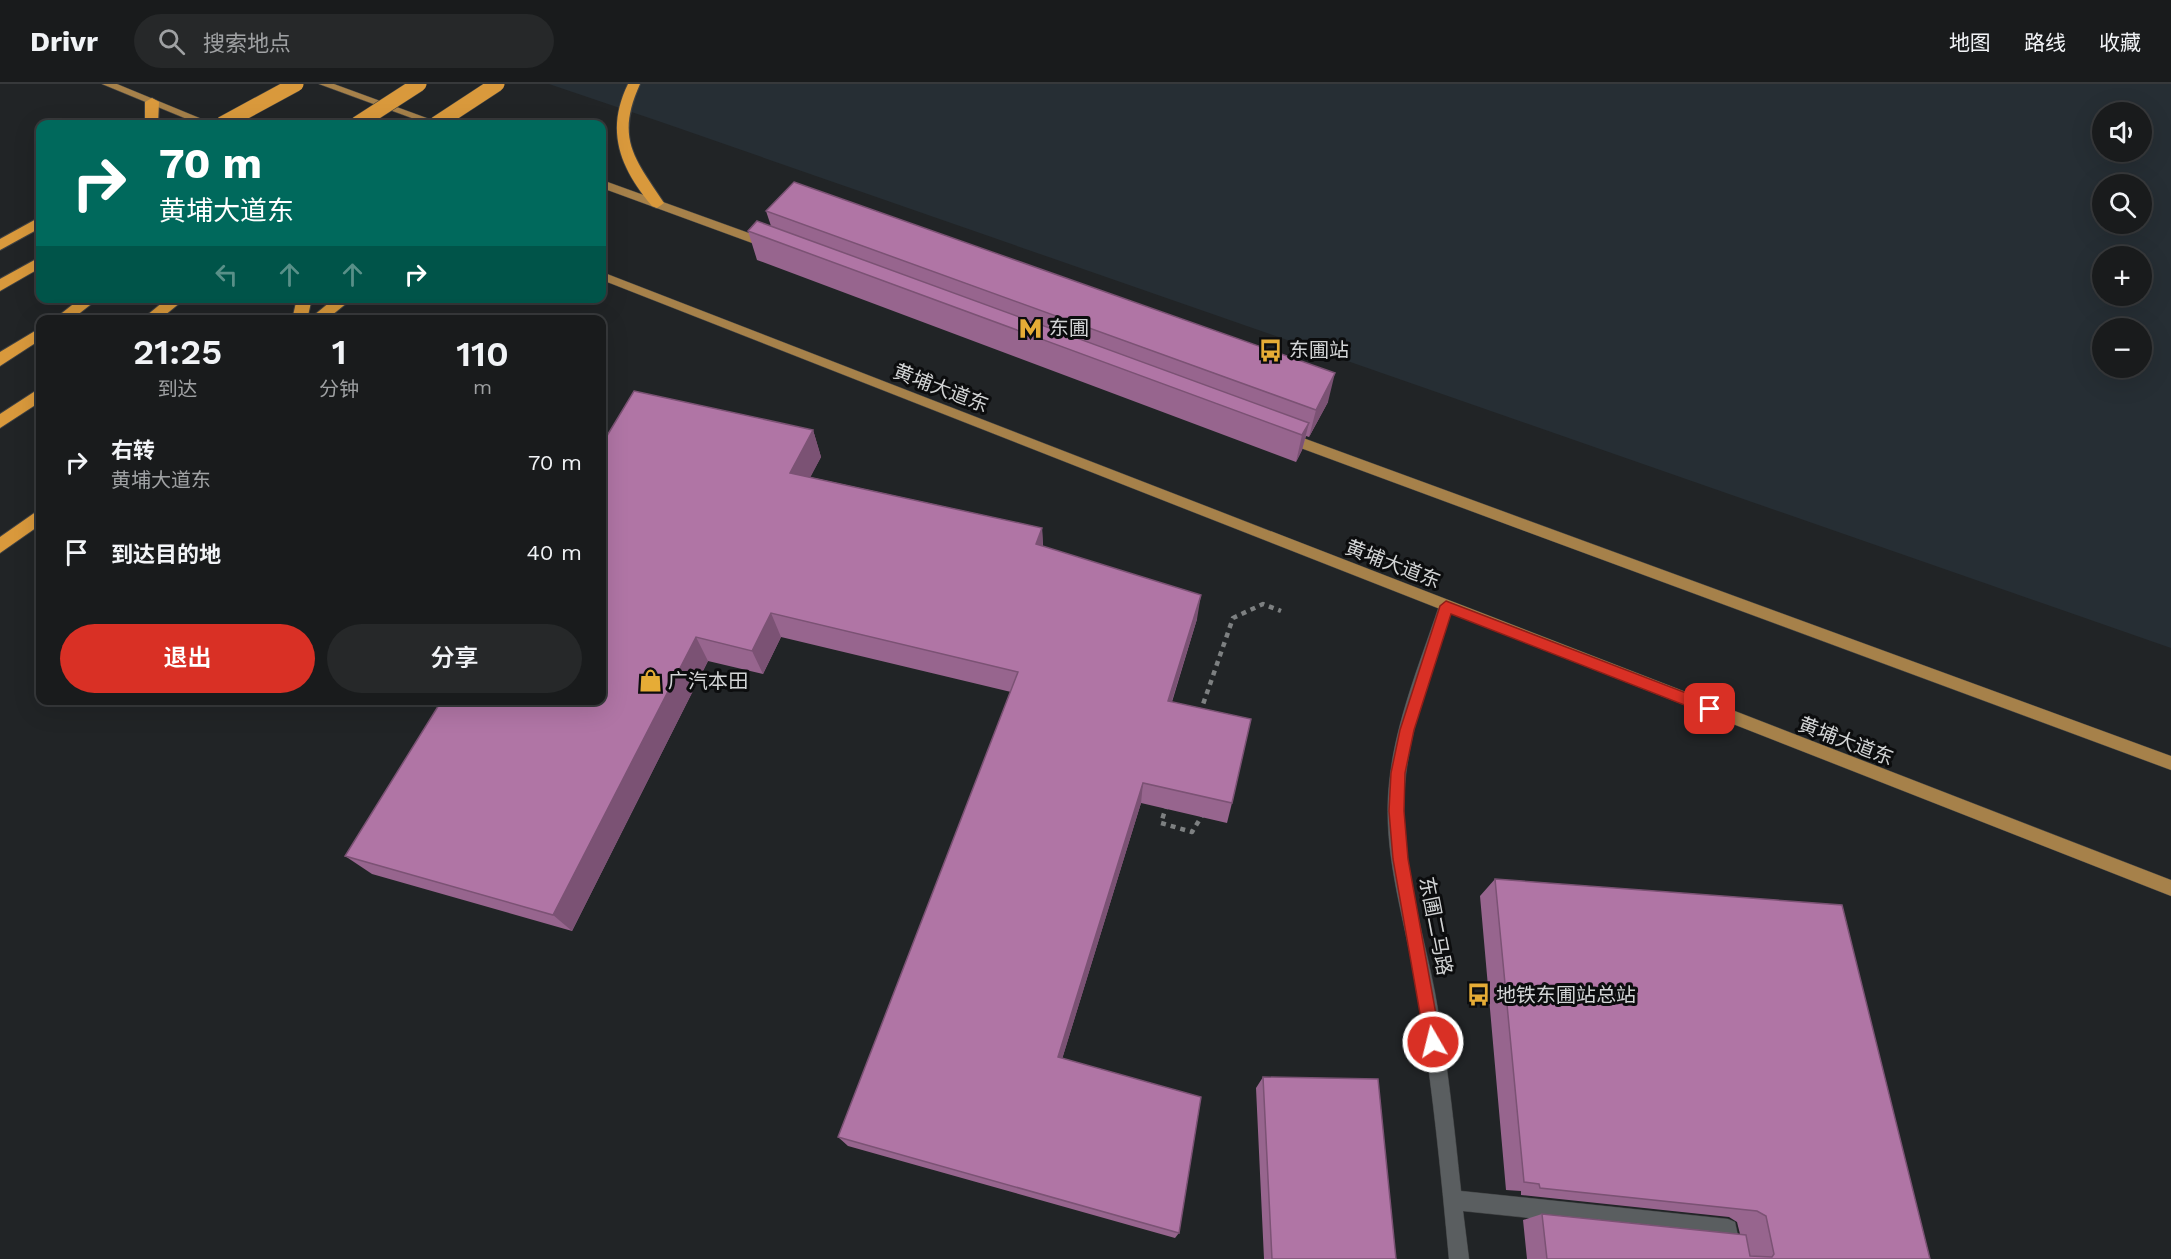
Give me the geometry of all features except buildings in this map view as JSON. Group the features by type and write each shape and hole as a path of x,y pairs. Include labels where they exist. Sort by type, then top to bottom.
{"highway":[{"path":"229,120 296,84"},
{"path":"363,120 419,84"},
{"path":"442,120 497,84"},
{"path":"634,84 628,93 622,122 627,159 640,185 657,203"},
{"path":"151,120 152,102"},
{"path":"0,245 36,224"},
{"path":"0,286 36,264"},
{"path":"67,315 85,303"},
{"path":"155,315 172,303"},
{"path":"322,315 339,303"},
{"path":"0,360 36,336"},
{"path":"0,422 36,397"},
{"path":"0,546 36,519"}],"main road":[{"path":"107,84 198,120"},
{"path":"324,84 425,120"},
{"path":"606,185 780,249"},
{"name":"黄埔大道东","path":"606,279 2171,888"},
{"path":"1274,433 2171,763"}],"street":[{"name":"东圃二马路","path":"1446,606 1407,730 1398,773 1396,811 1401,859 1426,996 1459,1259"},
{"path":"1453,1200 1728,1229 1733,1259"}],"path":[{"path":"1199,715 1233,618 1263,604 1281,611"},
{"path":"1168,801 1161,823 1192,832 1205,807"}],"shaded area":[{"path":"549,84 2171,84 2171,648 664,123"}],"place":[{"name":"东圃","path":"1031,328"},
{"name":"东圃站","path":"1271,350"},
{"name":"广汽本田","path":"650,681"},
{"name":"地铁东圃站总站","path":"1478,995"}],"route":[{"path":"1433,1042 1401,859 1396,811 1398,773 1407,730 1446,606 1710,709"}]}
